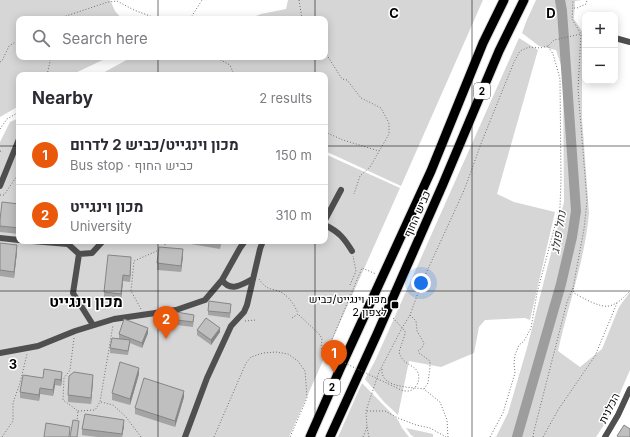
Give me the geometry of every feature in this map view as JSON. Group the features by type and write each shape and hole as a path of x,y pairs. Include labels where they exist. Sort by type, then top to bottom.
{"highway":[{"name":"כביש החוף","path":"310,437 431,170 484,43 504,0"},
{"name":"כביש החוף","path":"330,437 443,184 499,51 524,0"}],"street":[{"path":"618,39 630,42"},
{"path":"0,186 16,146"},
{"path":"328,214 341,190"},
{"path":"328,226 335,230 345,240 352,251"},
{"path":"0,238 16,240"},
{"path":"68,244 79,254 92,253 100,244"},
{"path":"0,353 38,346 75,331 114,319 176,310 205,300 222,280 243,244"},
{"path":"185,437 207,378 231,326 244,312 247,305 262,244"},
{"path":"79,254 73,293 93,325"},
{"path":"222,280 226,285 236,287 253,278"},
{"name":"הכלנית","path":"605,437 618,415 630,388"}],"path":[{"path":"192,16 202,0"},
{"path":"299,0 302,16"},
{"path":"533,437 563,317 572,288 588,201 578,89 581,34 572,19 574,8 573,0"},
{"path":"574,8 586,4 587,0"},
{"path":"66,16 108,2 117,1 150,16"},
{"path":"369,437 366,411 379,372 410,315 422,282 465,188 514,62 520,51 529,47 540,48 548,46 554,40 581,34"},
{"path":"0,62 2,61 9,46 16,42"},
{"path":"490,437 503,413 515,373 515,355 519,345 524,341 531,328 537,293 560,207 560,79 553,54 548,46"},
{"path":"328,57 342,79 347,80 361,98 381,108 389,123 389,134 370,167 360,176 354,194"},
{"path":"48,72 50,60"},
{"path":"221,60 230,65 233,72"},
{"path":"0,129 7,119 16,114"},
{"path":"328,133 343,140 379,151"},
{"path":"0,195 4,195 16,177"},
{"path":"144,314 131,291 134,261 165,248 166,244"},
{"path":"350,285 356,271 352,251"},
{"path":"326,354 362,268 382,277"},
{"path":"255,272 263,284 268,288 278,290 286,295 293,303 298,314 320,335 322,339 321,348 326,354 399,389 411,391 416,386 419,379 418,371 403,360 399,352 406,334 387,311"},
{"path":"572,288 574,293 599,305 608,306 617,303 630,291"},
{"path":"543,437 558,410 595,356 617,303"},
{"path":"292,318 298,314"},
{"path":"410,315 416,321 417,331 424,343 422,348 418,351 430,361 428,383 424,389"},
{"path":"75,331 70,370 64,378 63,400 78,411 94,410 100,402 114,319"},
{"path":"235,322 256,320"},
{"path":"2,437 12,421 13,403 29,348"},
{"path":"214,437 246,363 251,357 263,353 276,352 288,354 298,361 305,371 307,398 290,437"},
{"path":"366,411 385,411 416,425 430,428 447,437 447,420 440,402 424,389 392,384 385,380 382,374 382,366"},
{"path":"100,402 113,405 126,417 140,437"},
{"path":"76,424 78,411"},
{"path":"363,437 367,426"}],"shaded area":[{"path":"0,0 110,0 115,11 119,16 16,16 16,60 103,60 77,72 16,72 16,108 0,117"},
{"path":"288,0 483,0 401,186 328,152 328,72 104,72 126,60 328,60 328,16 256,16 286,9"},
{"path":"536,0 582,0 575,1 574,19 582,31 582,118 589,213 584,248 558,351 580,367 602,349 619,307 630,292 630,370 617,400 596,437 496,437 508,413 527,348 564,202 563,71 556,50 539,46 522,33"},
{"path":"519,38 538,50 497,194 514,202 555,212 530,320 525,318 485,320 479,327 474,353 441,367 409,361 398,415 384,402 365,379 375,361"},
{"name":"מכון וינגייט","path":"16,119 16,244 328,244 328,155 400,188 289,437 0,437 0,142 10,122"},
{"path":"362,383 398,420 409,437 338,437"},
{"path":"406,428 433,434 433,437 414,437"}],"building":[{"path":"2,202 16,204 16,228 0,226"},
{"path":"0,243 17,245 14,272 0,270"},
{"path":"159,247 183,249 181,266 157,263"},
{"path":"108,255 131,257 130,276 123,275 121,294 104,292"},
{"path":"209,301 231,304 230,313 208,311"},
{"path":"170,311 194,315 193,322 169,319"},
{"path":"206,318 220,328 211,340 197,330"},
{"path":"124,319 148,328 142,343 119,334"},
{"path":"112,338 130,340 128,351 110,348"},
{"path":"120,362 139,368 130,399 112,393"},
{"path":"44,369 62,372 61,380 55,379 53,390 40,388 39,395 20,392 23,375 43,378"},
{"path":"74,372 93,375 91,398 68,395 69,376"},
{"path":"144,378 184,391 175,421 135,408"},
{"path":"85,414 124,420 122,434 82,429"},
{"path":"73,420 79,421 77,437 70,437"},
{"path":"46,423 70,427 69,437 44,437"},
{"path":"624,425 630,429 630,437 617,436"}],"waterway":[{"name":"נחל פולג","path":"517,437 561,284 572,237 576,211 560,0"}],"place":[{"name":"מכון וינגייט/כביש 2 לצפון","path":"395,305"},
{"name":"מכון וינגייט","path":"166,339"},
{"name":"מכון וינגייט/כביש 2 לדרום","path":"334,373"}],"district":[{"name":"מכון וינגייט","path":"86,301"}]}
